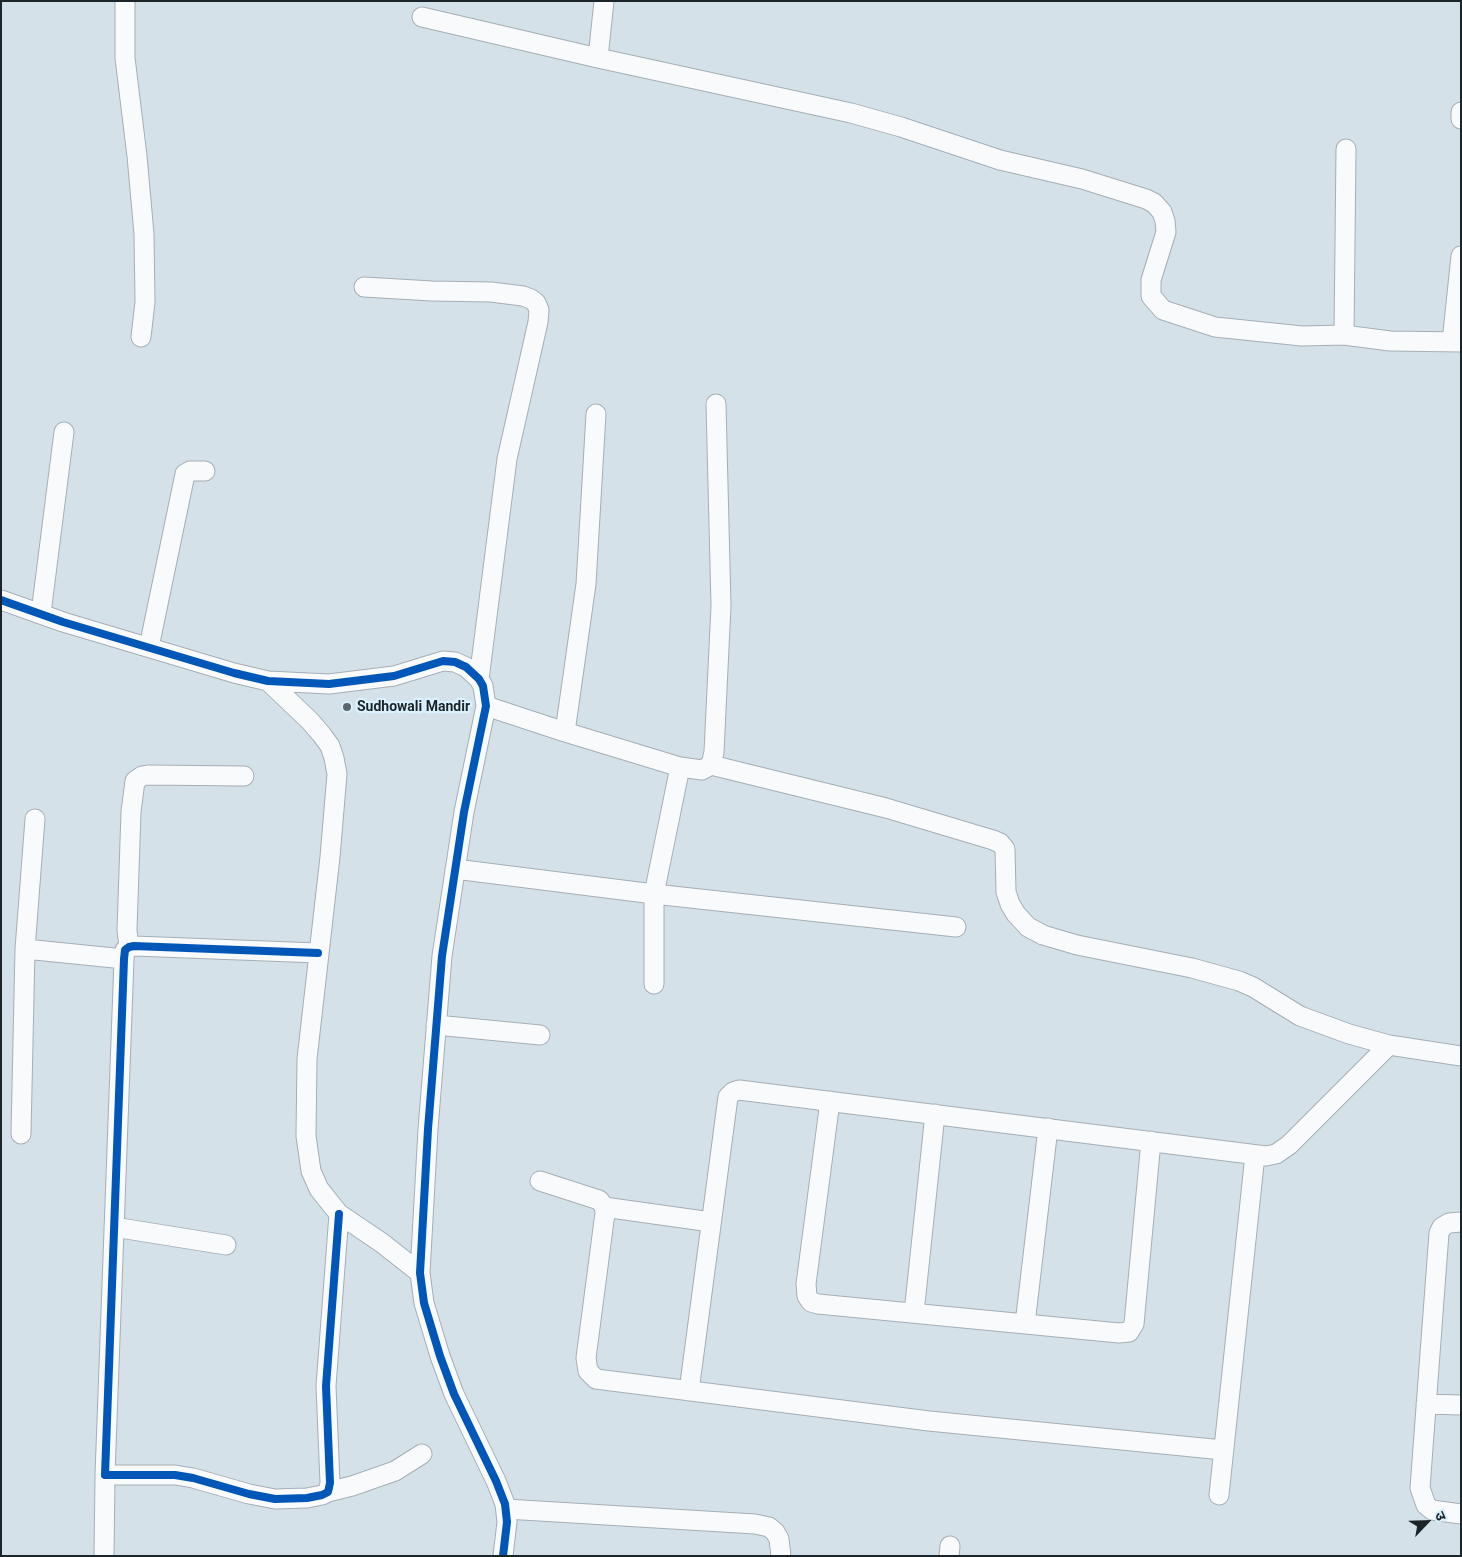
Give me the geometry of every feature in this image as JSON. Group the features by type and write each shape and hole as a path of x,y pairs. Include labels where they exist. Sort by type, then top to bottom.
{"street":[{"path":"125,1 125,58 144,234 145,302 141,338"},
{"path":"598,58 604,1"},
{"path":"422,17 598,58 851,113 901,127 1000,160 1082,179 1146,199 1154,203 1162,212 1166,232 1150,289 1151,296 1163,310 1215,327 1302,336 1344,335 1390,340 1456,342 1461,256"},
{"path":"1461,112 1461,119"},
{"path":"1344,335 1346,149"},
{"path":"364,287 491,292 524,296 536,303 539,310 538,322 507,459 479,678"},
{"path":"486,706 680,767 702,770 711,765 714,759 721,606 716,404"},
{"path":"565,732 586,584 596,414"},
{"path":"41,613 64,432"},
{"path":"149,647 185,474 190,471 205,471"},
{"path":"1,600 63,622 234,673 268,681 338,682 400,675 443,661 455,662 466,667 479,678 485,692 486,706 466,803 442,956 428,1129 420,1273 424,1303 454,1394 502,1493 507,1522 503,1556"},
{"path":"268,681 310,721 330,746 334,758 337,782 307,1059 306,1136 311,1171 319,1189 339,1214 382,1243 420,1273"},
{"path":"711,765 886,808 1000,843 1005,849 1006,892 1010,904 1016,914 1028,926 1043,935 1076,944 1192,968 1239,981 1253,987 1300,1016 1388,1046 1461,1056"},
{"path":"654,984 654,894 680,767"},
{"path":"104,1556 114,1227 131,812 135,781 142,776 148,775 244,776"},
{"path":"21,1134 24,950 35,819"},
{"path":"455,869 654,894 956,927"},
{"path":"24,950 126,953 318,953"},
{"path":"436,1025 540,1036"},
{"path":"689,1391 728,1097 733,1092 739,1090 1266,1156 1276,1154 1289,1145 1388,1046"},
{"path":"830,1101 806,1284 807,1296 811,1302 818,1304 1119,1333 1129,1332 1134,1324 1151,1142"},
{"path":"914,1313 935,1114"},
{"path":"1025,1324 1048,1128"},
{"path":"1219,1495 1255,1155"},
{"path":"540,1182 599,1200 604,1207 605,1213 586,1358 588,1371 596,1379 929,1421 1223,1450"},
{"path":"604,1207 711,1222"},
{"path":"328,1492 330,1483 326,1386 339,1214"},
{"path":"1461,1222 1449,1223 1442,1227 1439,1232 1420,1488 1426,1505 1432,1510 1461,1514"},
{"path":"114,1227 226,1245"},
{"path":"1426,1404 1461,1406"},
{"path":"106,1475 175,1475 276,1499 307,1498 352,1486 395,1471 422,1454"},
{"path":"506,1509 755,1524 770,1527 775,1532 779,1539 781,1556"}],"cycle path":[{"path":"1,600 63,622 234,673 268,681 329,684 394,676 443,661 455,662 466,667 479,679 483,686 486,706 464,812 442,956 428,1129 420,1273 424,1303 440,1356 454,1394 496,1481 505,1504 507,1522 503,1556"},
{"path":"318,953 134,946 125,950 105,1475 175,1475 275,1499 307,1498 328,1492 330,1483 326,1386 339,1214"}],"place":[{"name":"Sudhowali Mandir","path":"347,707"}]}
